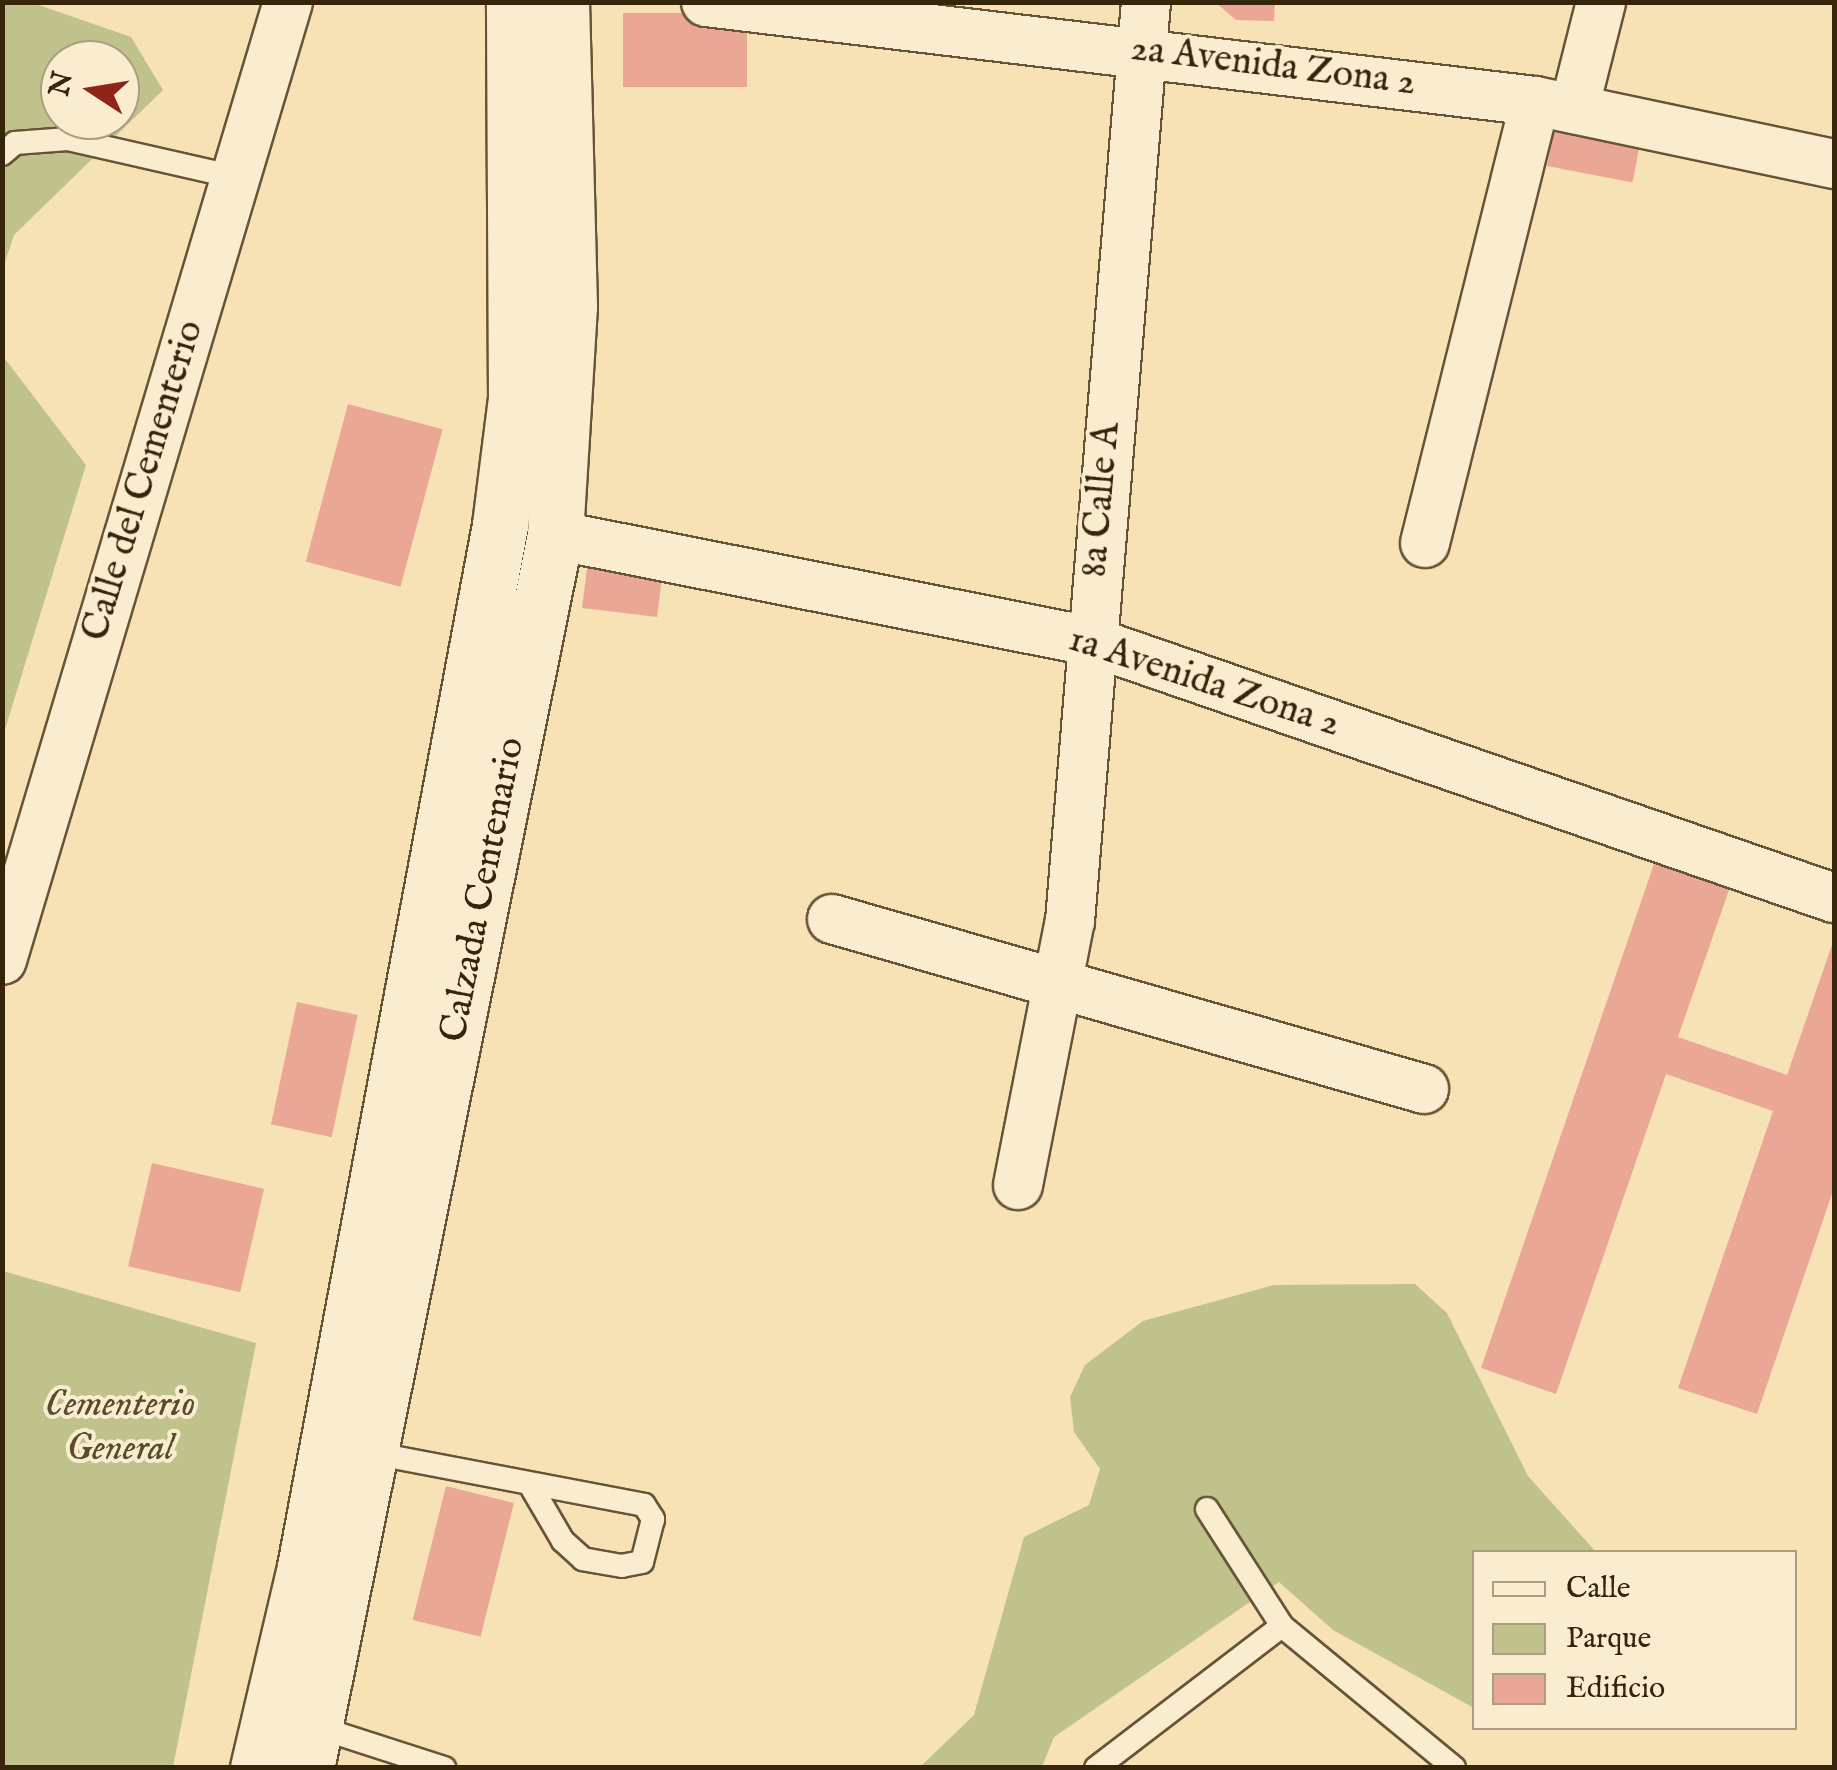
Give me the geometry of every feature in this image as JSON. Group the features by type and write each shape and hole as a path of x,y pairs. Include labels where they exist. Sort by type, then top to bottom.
{"main road":[{"name":"Calzada Centenario","path":"258,1768 308,1548 500,525 516,398 514,2"},
{"name":"Calzada Centenario","path":"310,1747 555,535 570,306 561,2"}],"street":[{"name":"Calle del Cementerio","path":"2,960 288,2"},
{"name":"2a Avenida Zona 2","path":"706,2 1140,49 1555,105 1834,164"},
{"name":"8a Calle A","path":"1018,1186 1070,921 1090,642 1146,2"},
{"path":"1425,544 1555,105 1601,2"},
{"name":"1a Avenida Zona 2","path":"555,535 1090,642 1834,898"},
{"path":"832,920 1424,1088"}],"lane":[{"path":"2,154 15,143 68,139 234,177"},
{"path":"372,1453 512,1477 532,1488 644,1505 653,1520 642,1562 622,1566 583,1559 563,1541 532,1488"},
{"path":"1207,1509 1282,1626 1454,1768"},
{"path":"1096,1768 1282,1626"},
{"path":"310,1747 412,1756 444,1768"},
{"path":"388,1768 412,1756"}],"green space":[{"path":"3,3 33,3 133,40 40,40 40,140 112,140 14,235 3,268"},
{"path":"140,52 163,90 140,112"},
{"path":"2,355 86,465 3,736 2,736"},
{"name":"Cementerio General","path":"3,1271 256,1343 173,1767 3,1767"},
{"path":"1415,1284 1447,1313 1528,1476 1594,1550 1472,1550 1472,1707 1333,1630 1279,1582 1054,1737 1042,1767 919,1768 974,1715 1024,1537 1089,1505 1100,1469 1074,1432 1070,1397 1085,1365 1143,1321 1274,1285"}],"building":[{"path":"1215,2 1275,2 1274,21 1236,20"},
{"path":"623,13 747,13 747,87 623,87"},
{"path":"1558,110 1643,127 1633,183 1547,166"},
{"path":"348,404 443,429 400,587 306,561"},
{"path":"588,561 664,563 657,617 582,608"},
{"path":"1655,861 1730,887 1678,1037 1787,1075 1834,939 1834,1188 1757,1414 1678,1388 1773,1111 1666,1074 1556,1394 1481,1368"},
{"path":"297,1002 358,1015 332,1137 271,1124"},
{"path":"152,1163 264,1189 240,1292 128,1266"},
{"path":"446,1486 514,1503 481,1637 413,1620"}]}
